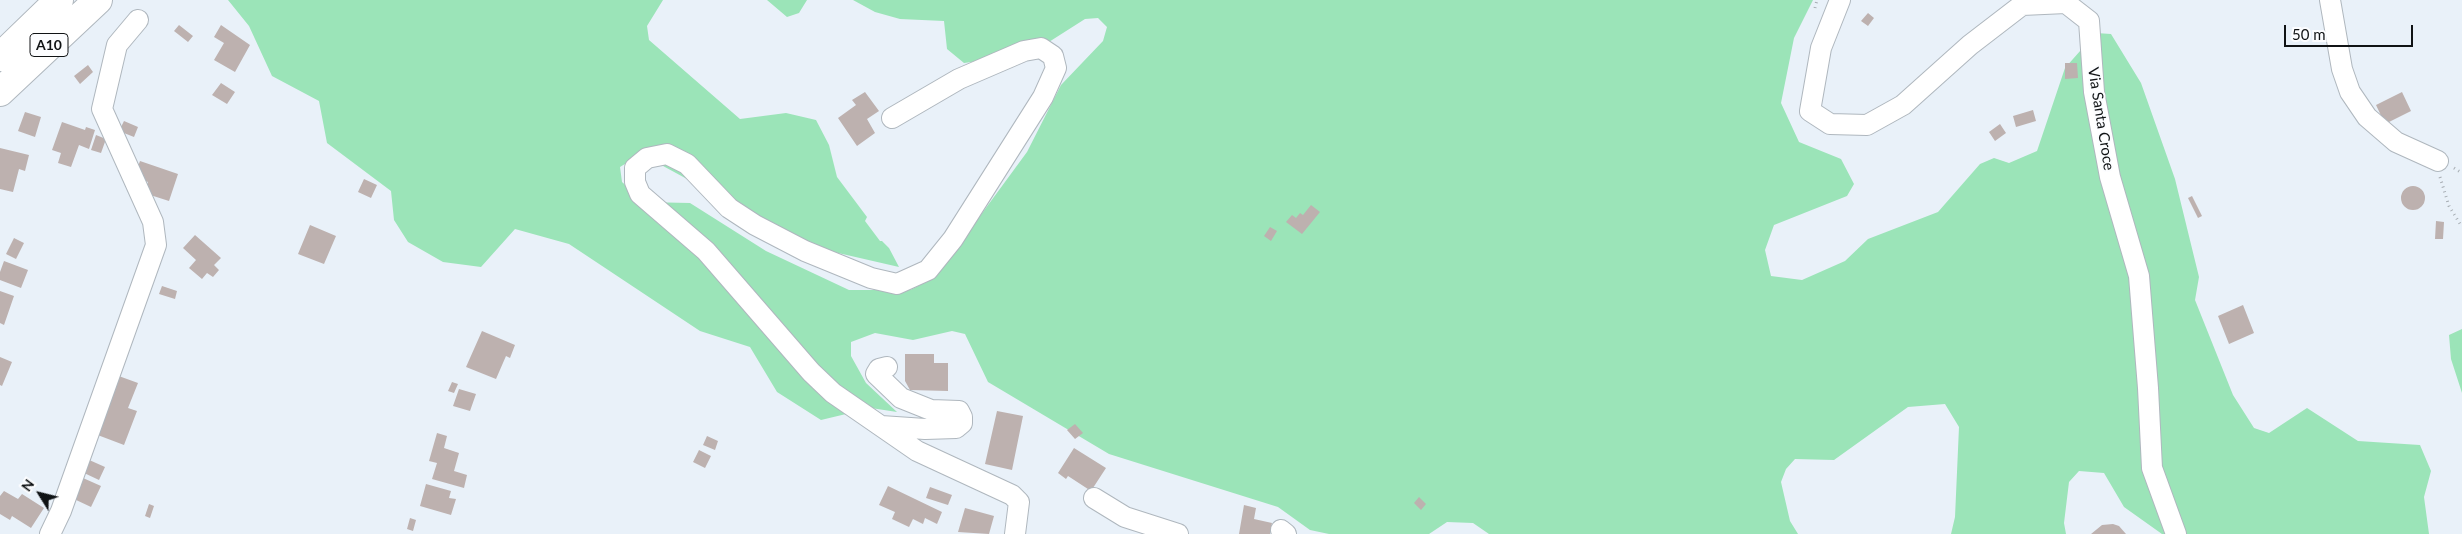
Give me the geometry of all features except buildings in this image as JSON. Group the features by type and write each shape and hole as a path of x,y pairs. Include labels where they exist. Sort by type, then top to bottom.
{"highway":[{"name":"A10","path":"0,57 59,0"},
{"name":"A10","path":"0,92 98,0"}],"street":[{"name":"Via Santa Croce","path":"1840,0 1821,48 1810,110 1830,124 1867,126 1903,105 1970,44 2022,5 2066,3 2089,21 2094,92 2108,168 2139,276 2152,468 2176,534"},
{"path":"2330,0 2342,69 2350,92 2367,117 2396,142 2438,161"},
{"path":"50,534 61,511 156,246 153,222 102,109 117,45 138,20"},
{"path":"892,118 959,79 1024,51 1041,48 1053,56 1056,68 1043,97 953,239 928,270 897,284 871,278 805,251 755,225 730,208 687,164 667,154 648,158 635,168 634,182 640,194 706,251 822,383 833,393 917,451 1012,495 1019,502 1015,534"},
{"path":"879,426 944,429 956,428 962,423 959,411 931,410 901,398 876,374 879,369 887,367"},
{"path":"1094,498 1125,517 1178,534"}],"path":[{"path":"2438,161 2449,206 2462,227"}],"green space":[{"path":"228,0 663,0 647,26 649,40 740,119 786,113 816,120 829,145 837,177 867,217 865,221 880,241 889,248 899,267 812,247 641,154 620,167 622,182 644,202 690,203 766,251 849,290 910,290 928,281 955,250 1027,152 1061,85 1103,41 1107,27 1098,18 1085,19 1030,54 964,63 947,49 944,21 900,19 875,12 853,0 1813,0 1794,38 1781,103 1799,142 1841,159 1854,184 1847,196 1774,225 1765,250 1771,276 1802,280 1845,261 1868,239 1938,212 1980,164 1994,158 2009,163 2037,151 2065,68 2096,33 2111,34 2141,83 2175,179 2199,277 2195,300 2233,395 2254,428 2269,433 2307,408 2358,441 2420,445 2431,471 2424,497 2429,534 2162,534 2124,507 2104,473 2079,471 2069,482 2064,523 2066,534 1951,534 1955,517 1959,427 1945,404 1908,407 1834,460 1795,459 1786,469 1781,482 1790,521 1798,534 1489,534 1473,523 1447,522 1429,534 1329,534 1310,530 1278,507 1109,454 988,382 965,334 952,331 913,340 875,333 851,342 851,356 866,383 897,412 871,408 821,420 777,392 750,347 700,331 569,244 515,229 481,267 443,262 408,242 394,220 391,191 327,143 319,101 272,76 249,26"},
{"path":"767,0 807,0 799,13 787,17"},
{"path":"2462,329 2462,393 2451,359 2449,335"}]}
